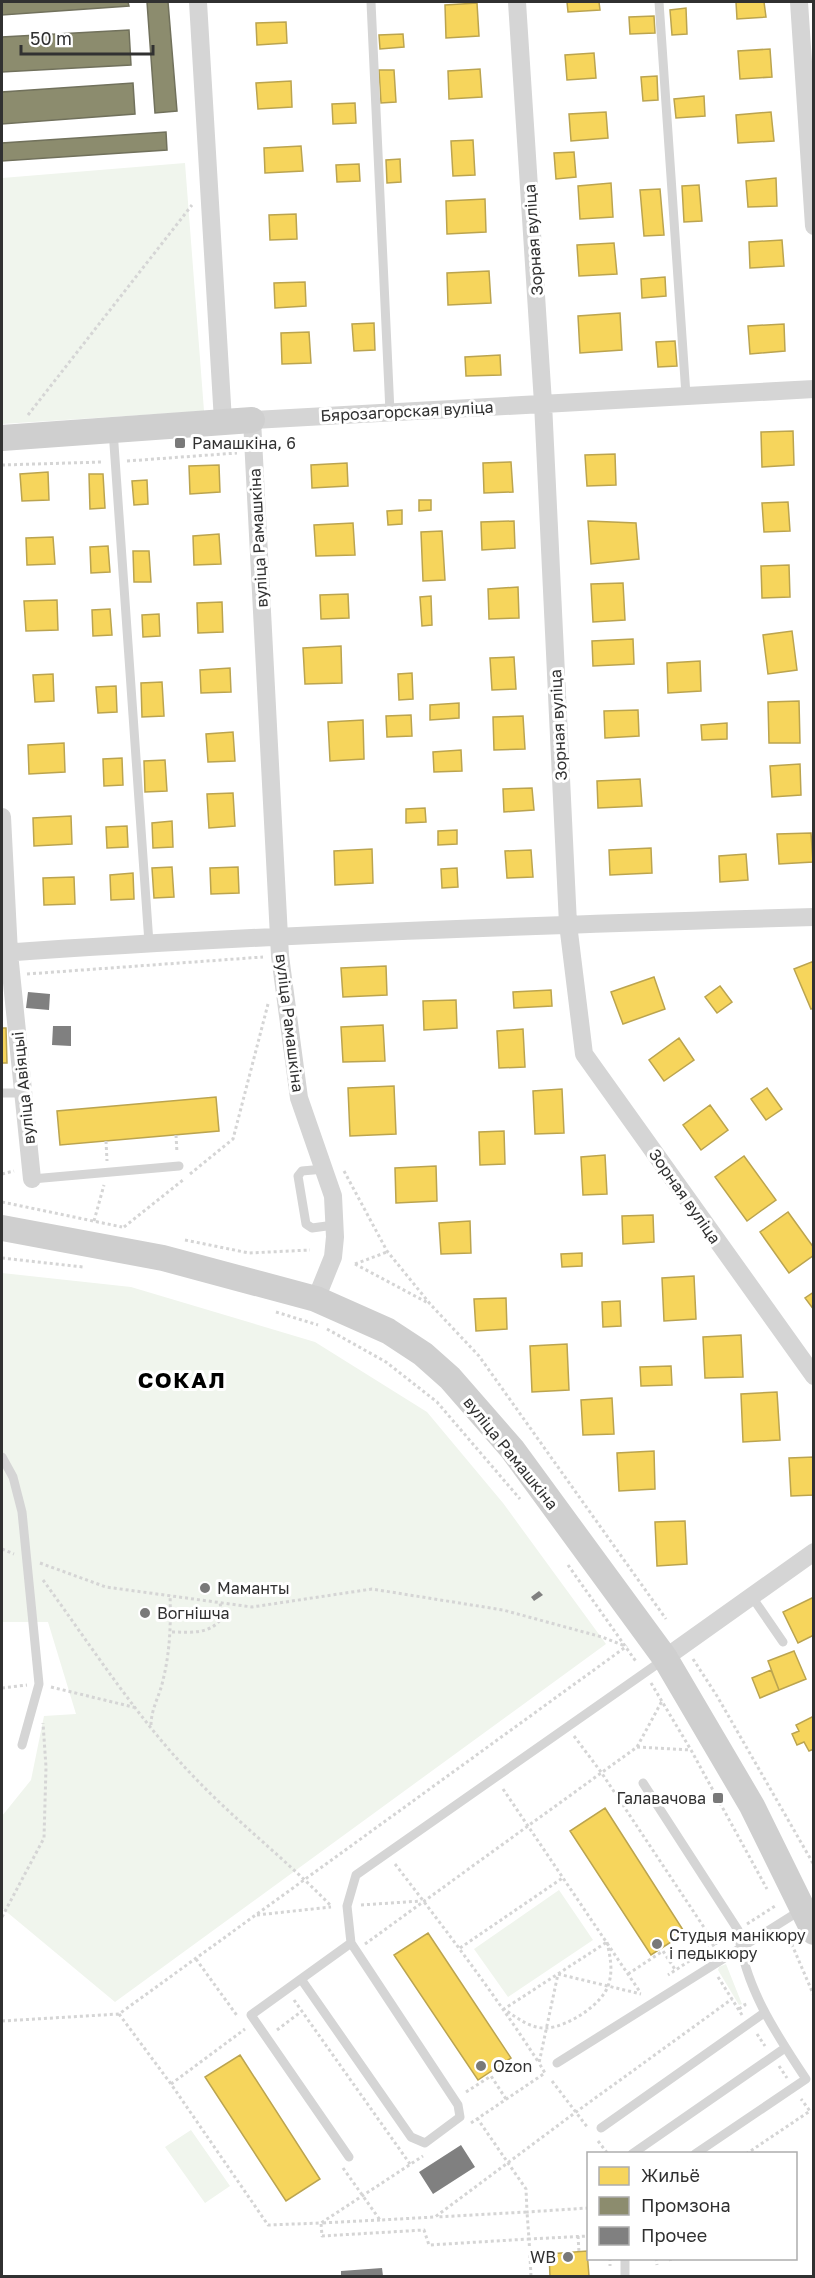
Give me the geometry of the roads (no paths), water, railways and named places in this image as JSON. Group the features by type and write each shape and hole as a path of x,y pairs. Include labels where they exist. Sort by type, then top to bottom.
{"street":[{"path":"198,2 223,421"},
{"name":"Зорная вуліца","path":"517,2 543,403 568,924 584,1054 813,1376"},
{"path":"799,2 813,226"},
{"name":"Бярозагорская вуліца","path":"6,437 223,421 813,389"},
{"name":"вуліца Рамашкіна","path":"252,420 280,956 299,1098 333,1196 333,1257 316,1299 388,1331 423,1354 450,1378 512,1449 665,1658 752,1806 799,1921"},
{"name":"вуліца Авіяцыі","path":"2,817 5,953 12,976 32,1179"},
{"path":"5,953 148,943 568,924 813,917"},
{"path":"2,1228 163,1258 316,1299"},
{"path":"665,1658 813,1552"}],"lane":[{"path":"371,2 390,412"},
{"path":"659,2 686,395"},
{"path":"113,430 148,943"},
{"path":"2,1093 24,1092"},
{"path":"32,1179 179,1166"},
{"path":"324,1169 302,1171 298,1176 306,1224 312,1228 334,1225"},
{"path":"2,1457 13,1477 22,1512 39,1684 22,1745"},
{"path":"752,1597 783,1642"},
{"path":"304,1982 411,2137 424,2143 460,2117 458,2105 354,1947 347,1906 356,1875 665,1658"},
{"path":"643,1783 738,1930 740,1948 764,2013 806,2079 698,2152"},
{"path":"557,2063 740,1948 799,1921"},
{"path":"349,2157 251,2015 354,1947"},
{"path":"601,2128 764,2013"},
{"path":"635,2152 785,2048"},
{"path":"625,2260 626,2277"}],"place":[{"name":"Рамашкіна, 6","path":"180,443"},
{"name":"Маманты","path":"205,1588"},
{"name":"Вогнішча","path":"145,1613"},
{"name":"Галавачова","path":"718,1798"},
{"name":"Студыя манікюру і педыкюру","path":"657,1944"},
{"name":"Ozon","path":"481,2066"},
{"name":"WB","path":"568,2257"}],"district":[{"name":"СОКАЛ","path":"182,1379"}]}
